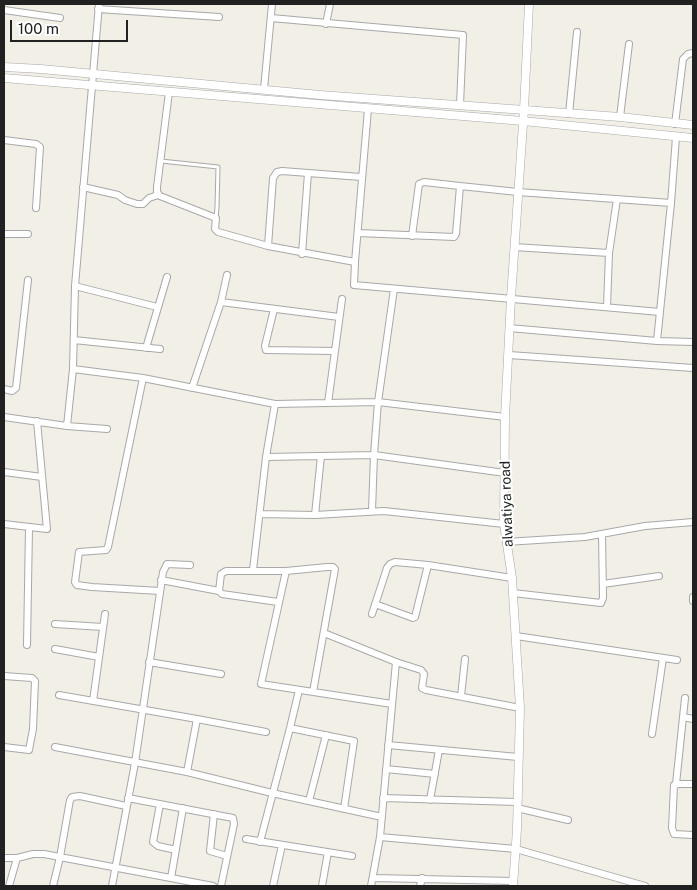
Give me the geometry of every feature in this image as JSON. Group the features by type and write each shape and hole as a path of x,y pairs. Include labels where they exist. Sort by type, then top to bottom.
{"street":[{"path":"264,89 272,4"},
{"path":"326,24 330,4"},
{"name":"alwatiya road","path":"513,884 516,849 520,708 512,578 504,524 505,417 510,298 524,110 529,4"},
{"path":"67,426 73,369 75,286 99,6 219,18"},
{"path":"4,10 60,18"},
{"path":"270,18 463,35 460,105"},
{"path":"569,114 577,32"},
{"path":"620,117 629,44"},
{"path":"675,124 683,59 688,54 693,53"},
{"path":"4,67 320,95 620,117 693,125"},
{"path":"4,78 523,121 693,138"},
{"path":"158,195 157,187 169,92"},
{"path":"368,109 354,262 354,285 660,312"},
{"path":"657,341 676,137"},
{"path":"4,140 36,144 40,147 36,208"},
{"path":"268,246 274,175 282,171 361,177"},
{"path":"302,254 308,173"},
{"path":"412,236 419,184 424,182 518,192 671,203"},
{"path":"83,186 118,195 124,200 137,204 143,204 152,196 158,195 216,218 216,231 302,254 354,262"},
{"path":"358,233 454,237 456,234 460,186"},
{"path":"607,307 609,253 617,199"},
{"path":"4,234 28,234"},
{"path":"514,247 609,253"},
{"path":"192,388 221,302 227,275"},
{"path":"146,348 167,277"},
{"path":"4,390 12,391 16,388 28,280"},
{"path":"75,286 157,307"},
{"path":"372,511 378,402 394,289"},
{"path":"328,403 342,299"},
{"path":"221,302 339,317"},
{"path":"274,308 265,346 266,350 335,351"},
{"path":"509,328 657,341 693,342"},
{"path":"74,340 160,349"},
{"path":"509,355 693,368"},
{"path":"73,369 143,378 275,404 378,402 505,417"},
{"path":"143,378 108,547 106,550 79,552 75,582 78,585 92,587 160,591"},
{"path":"253,570 266,457 275,404"},
{"path":"4,417 67,426 107,429"},
{"path":"4,524 45,530 47,527 37,421"},
{"path":"266,457 374,455 505,473"},
{"path":"315,515 321,456"},
{"path":"4,472 42,477"},
{"path":"260,514 315,515 372,511 504,524"},
{"path":"506,542 576,538 645,526 693,522"},
{"path":"27,645 29,528"},
{"path":"513,593 601,603 603,598 602,534"},
{"path":"372,614 387,568 395,562 512,578"},
{"path":"112,886 134,763 162,572 167,564 190,565"},
{"path":"375,604 413,618 415,617 428,565"},
{"path":"219,591 221,574 223,572 253,570 286,571 327,567 336,569 313,692"},
{"path":"286,571 260,682 263,685 392,704"},
{"path":"603,584 659,576"},
{"path":"161,580 219,591 222,594 278,602"},
{"path":"92,701 105,614"},
{"path":"55,624 103,627"},
{"path":"324,633 423,672 424,689 520,708"},
{"path":"516,636 677,660"},
{"path":"55,649 99,657"},
{"path":"652,734 663,658"},
{"path":"461,696 465,659"},
{"path":"149,662 221,674"},
{"path":"371,886 380,837 396,662"},
{"path":"4,676 32,678 35,682 33,728 29,750 4,747"},
{"path":"260,842 299,690"},
{"path":"59,695 266,732"},
{"path":"685,698 676,784 673,789 672,832 678,835 693,835"},
{"path":"683,717 693,719"},
{"path":"187,772 197,719"},
{"path":"290,728 354,741 344,808"},
{"path":"309,801 326,735"},
{"path":"388,745 518,757"},
{"path":"55,747 187,772 382,818"},
{"path":"430,800 439,750"},
{"path":"386,769 435,774"},
{"path":"676,784 693,784"},
{"path":"53,886 72,797 80,796 126,806"},
{"path":"128,798 230,817 234,820 221,886"},
{"path":"384,798 517,805 568,820"},
{"path":"160,804 153,842 158,846 176,850"},
{"path":"171,878 183,808"},
{"path":"214,814 210,851 228,856"},
{"path":"380,837 516,849 640,886"},
{"path":"246,839 352,856"},
{"path":"273,886 282,845"},
{"path":"322,886 328,852"},
{"path":"4,858 17,858 38,853 171,878 193,884 213,886"},
{"path":"9,886 17,858"},
{"path":"373,878 422,878 444,883 513,884"},
{"path":"420,886 422,878"}],"lane":[{"path":"160,161 218,167 216,218"}]}
